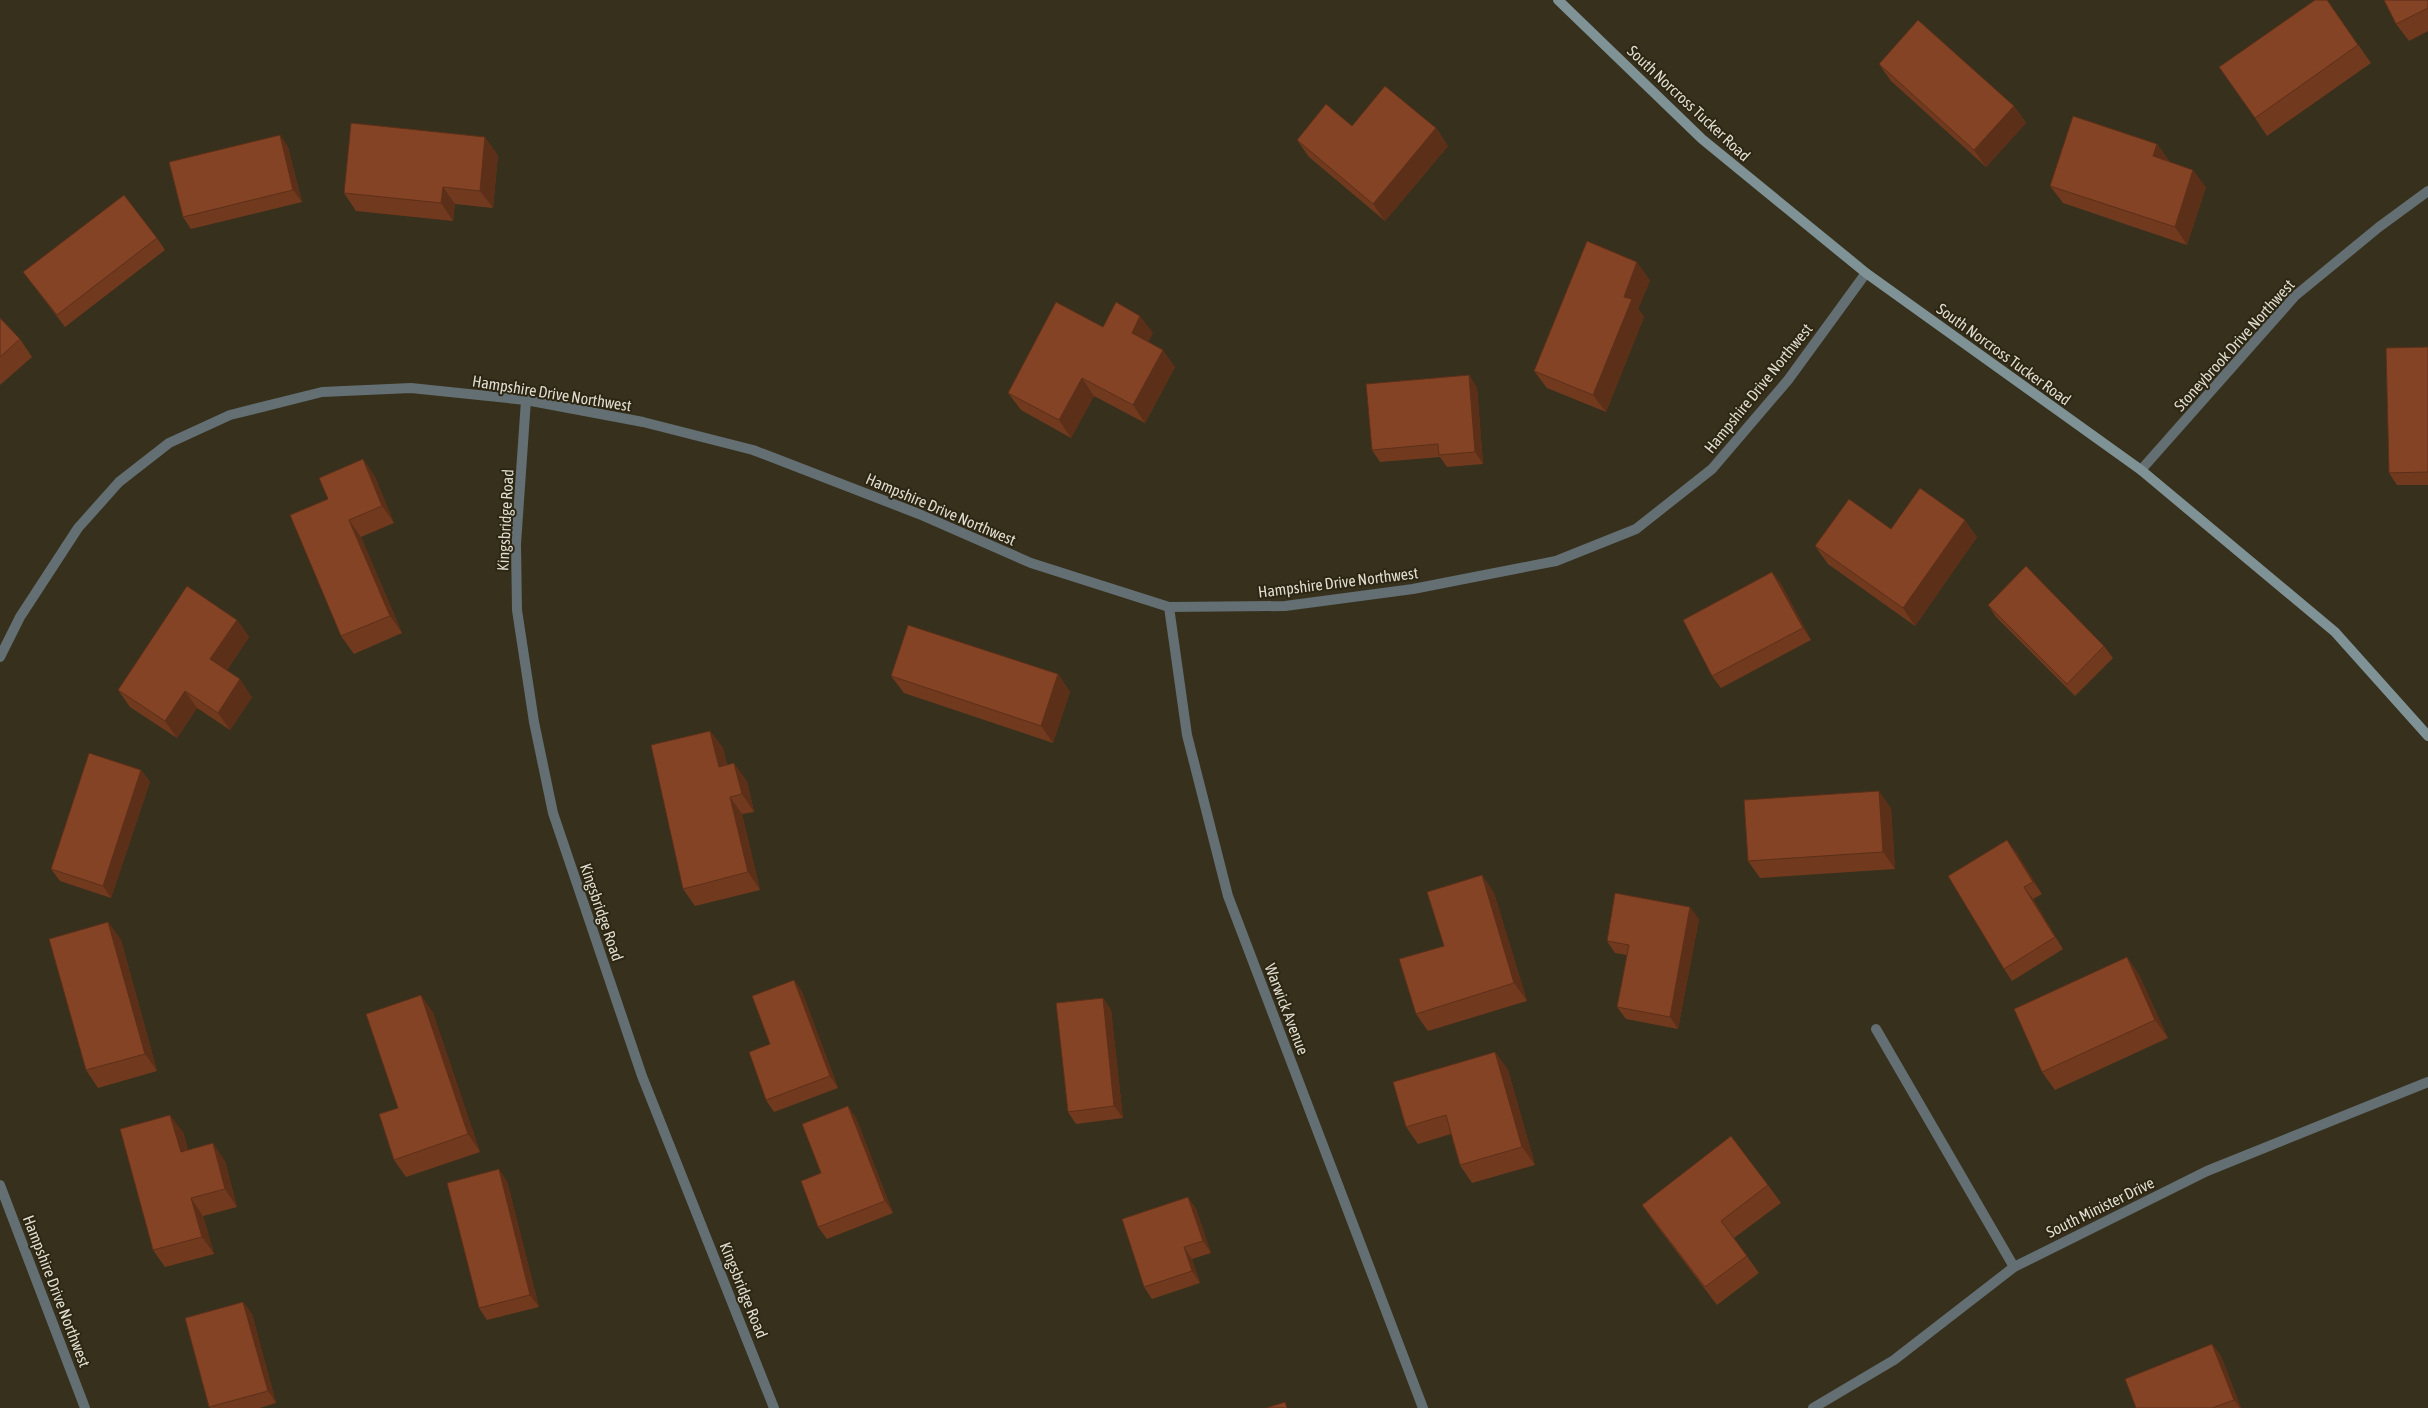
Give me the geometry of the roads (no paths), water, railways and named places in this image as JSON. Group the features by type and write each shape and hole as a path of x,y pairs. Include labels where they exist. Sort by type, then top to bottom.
{"main road":[{"name":"South Norcross Tucker Road","path":"1558,0 1702,139 1866,273 2141,470 2335,632 2428,736"}],"street":[{"name":"Stoneybrook Drive Northwest","path":"2141,470 2295,296 2379,227 2428,191"},
{"name":"Hampshire Drive Northwest","path":"0,657 20,617 78,528 119,482 169,443 230,415 322,392 411,388 526,400 643,422 753,450 919,514 1031,563 1169,608 1285,606 1413,589 1556,561 1636,529 1712,469 1788,380 1866,273"},
{"name":"Kingsbridge Road","path":"526,400 516,544 517,610 534,722 553,813 642,1076 774,1408"},
{"name":"Warwick Avenue","path":"1169,608 1187,736 1228,896 1423,1408"},
{"path":"1876,1029 2014,1267"},
{"name":"South Minister Drive","path":"1813,1408 1894,1360 2014,1267 2206,1172 2428,1082"},
{"name":"Hampshire Drive Northwest","path":"0,1185 85,1408"}]}
